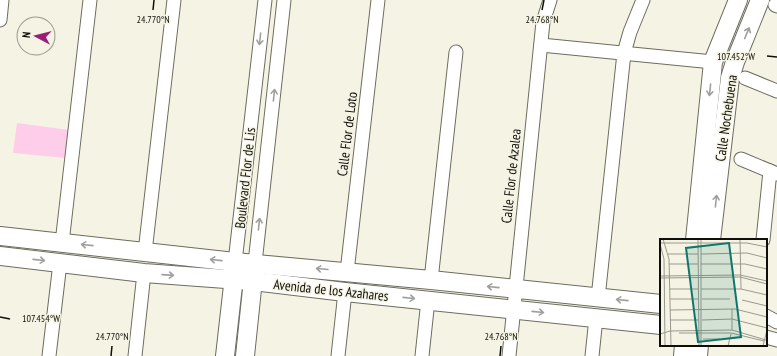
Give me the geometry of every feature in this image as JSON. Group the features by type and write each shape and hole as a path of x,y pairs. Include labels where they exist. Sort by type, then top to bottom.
{"street":[{"path":"0,20 2,0"},
{"path":"62,243 90,0"},
{"path":"146,252 174,0"},
{"name":"Boulevard Flor de Lis","path":"225,356 265,0"},
{"name":"Boulevard Flor de Lis","path":"244,356 284,0"},
{"name":"Calle Flor de Loto","path":"347,272 378,0"},
{"name":"Calle Flor de Azalea","path":"508,356 543,22 550,0"},
{"path":"598,298 624,53 628,36 643,0"},
{"name":"Calle Nochebuena","path":"695,239 713,62 738,0"},
{"name":"Calle Nochebuena","path":"711,239 730,78 735,62 771,4"},
{"path":"541,45 713,62"},
{"path":"431,280 456,52"},
{"path":"745,78 777,91"},
{"path":"741,159 774,173 763,239"},
{"name":"Avenida de los Azahares","path":"0,236 235,262 431,280 660,304"},
{"name":"Avenida de los Azahares","path":"0,256 144,273 234,279 660,324"},
{"path":"49,356 60,263"},
{"path":"135,356 144,273"},
{"path":"338,356 346,292"},
{"path":"422,356 428,300"},
{"path":"767,317 777,322"},
{"path":"592,356 596,318"},
{"path":"767,337 777,340"},
{"path":"683,356 684,346"},
{"path":"698,356 699,346"}],"shaded area":[{"path":"17,123 69,130 66,158 13,153"}]}
